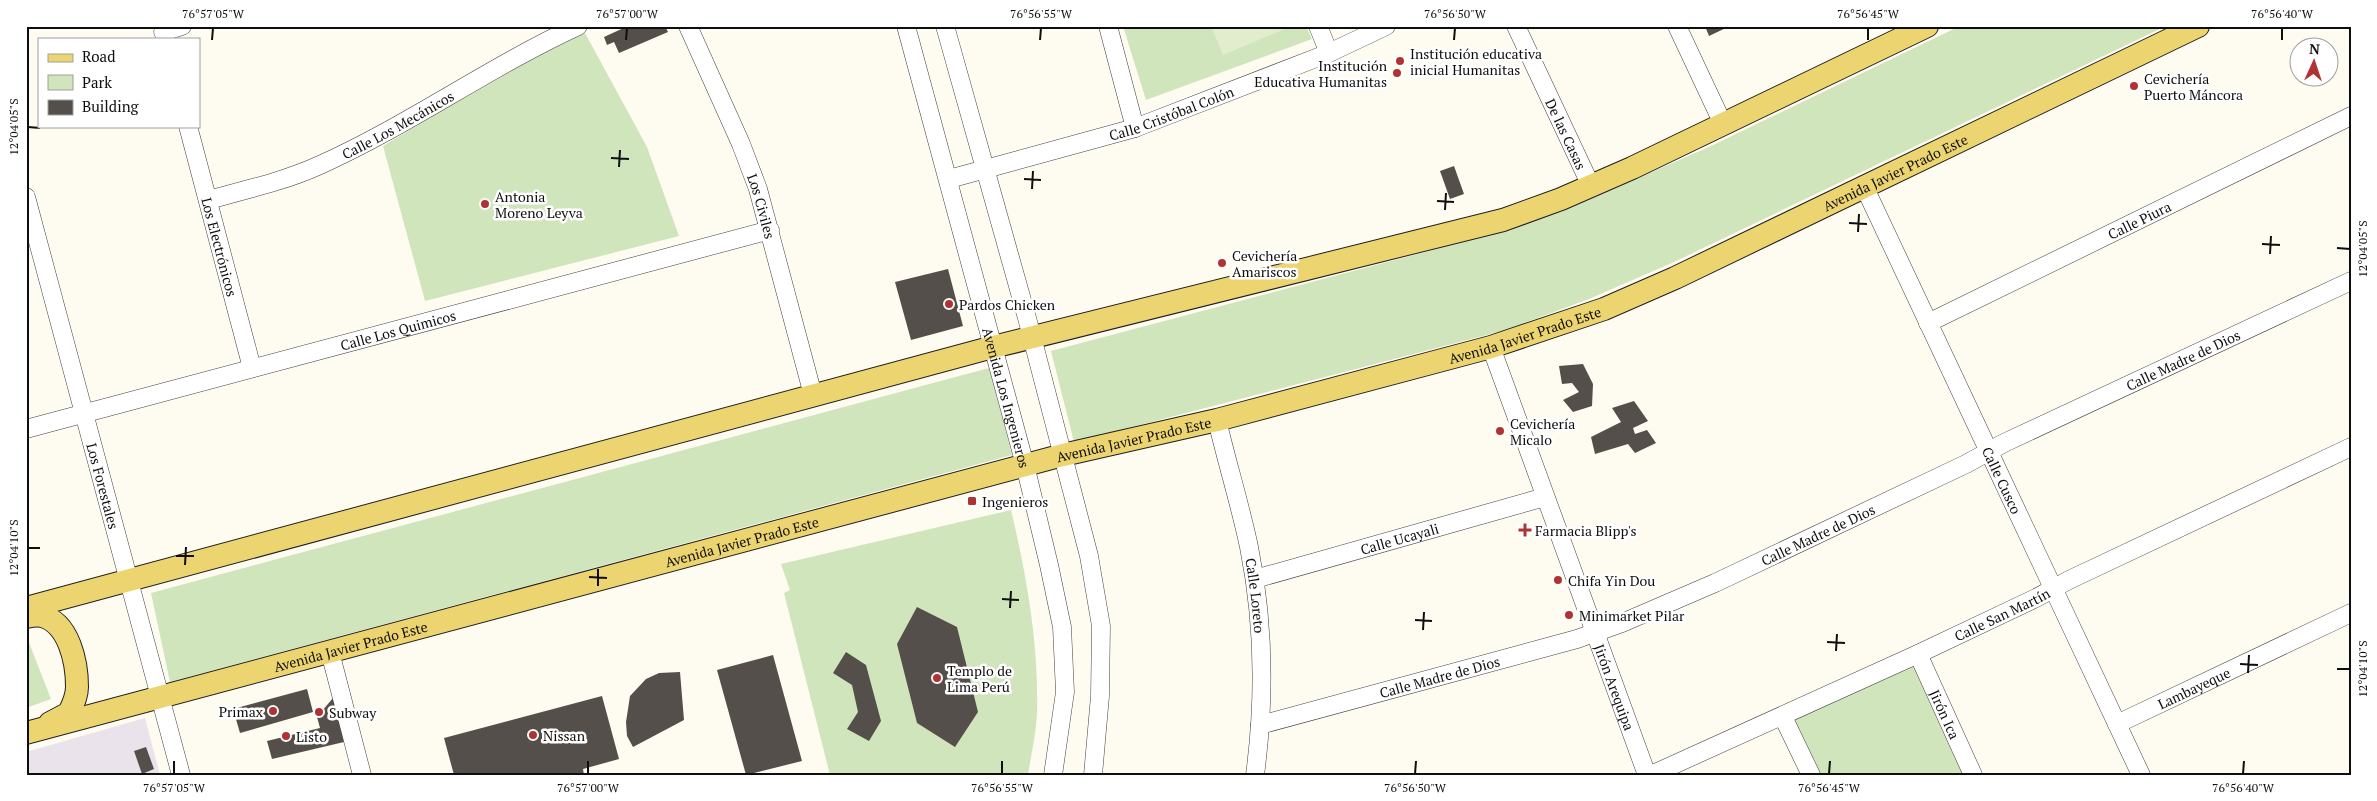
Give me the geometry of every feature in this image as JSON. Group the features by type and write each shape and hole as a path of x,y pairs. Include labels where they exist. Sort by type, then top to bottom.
{"main road":[{"path":"26,608 993,347 1475,228 1530,211 1591,186 1927,26"},
{"name":"Avenida Javier Prado Este","path":"30,732 1025,465 1217,420 1491,347 1558,325 1640,294 2198,26"},
{"path":"26,616 40,615 55,622 66,636 72,653 78,688 69,713 30,732"}],"street":[{"path":"163,32 182,26"},
{"name":"Calle Los Mecánicos","path":"208,200 287,178 320,165 379,135 520,54 578,26"},
{"name":"Los Civiles","path":"688,26 750,167 770,230 812,395"},
{"name":"Avenida Los Ingenieros","path":"906,26 1025,465 1062,627 1065,692 1054,775"},
{"path":"945,26 1032,338 1089,556 1101,626 1100,696 1093,775"},
{"path":"1108,26 1135,128"},
{"path":"1318,26 1329,53"},
{"name":"Calle Cristóbal Colón","path":"949,179 1135,128 1329,53 1386,26"},
{"name":"De las Casas","path":"1516,26 1591,186"},
{"path":"1677,26 1722,124"},
{"name":"Calle Piura","path":"1928,323 2351,116"},
{"name":"Los Electrónicos","path":"189,128 252,368"},
{"name":"Calle Cusco","path":"1864,186 2141,775"},
{"name":"Los Forestales","path":"26,197 181,775"},
{"name":"Calle Los Quimicos","path":"26,429 770,230"},
{"name":"Calle Madre de Dios","path":"1260,726 1595,633 1636,618 1715,583 2351,281"},
{"name":"Jirón Arequipa","path":"1491,347 1647,775"},
{"name":"Calle Loreto","path":"1217,420 1247,537 1255,579 1262,647 1260,726 1255,775"},
{"name":"Calle San Martín","path":"1652,775 1918,654 2351,447"},
{"name":"Calle Ucayali","path":"1255,579 1545,497"},
{"name":"Lambayeque","path":"2117,724 2351,613"},
{"path":"330,652 362,775"},
{"name":"Jirón Ica","path":"1918,654 1973,775"},
{"path":"1783,717 1810,775"}],"shaded area":[{"path":"145,718 160,775 26,775 26,752"}],"green space":[{"path":"1123,26 1306,26 1312,39 1146,100"},
{"path":"1211,26 1292,26 1223,55"},
{"path":"1960,26 2166,26 1674,262 1589,299 1502,331 1074,442 1051,351 1429,251 1560,212 1709,147"},
{"path":"585,33 647,147 679,236 425,301 383,146 513,68"},
{"path":"989,368 1012,455 170,682 151,593"},
{"path":"1011,510 1027,586 1036,663 1037,714 1028,775 845,775 845,773 830,775 784,593 790,590 781,564"},
{"path":"26,635 51,699 26,708"},
{"path":"1912,661 1965,775 1818,775 1792,720"}],"building":[{"path":"628,26 665,26 668,32 619,53 614,42 607,45 604,37"},
{"path":"1705,26 1730,26 1709,36"},
{"path":"1454,166 1464,194 1450,199 1440,171"},
{"path":"948,269 963,326 911,340 895,282"},
{"path":"1583,364 1593,384 1592,406 1573,412 1563,400 1579,392 1572,383 1562,384 1559,366"},
{"path":"1634,401 1648,421 1633,428 1635,434 1647,430 1656,443 1635,453 1628,444 1595,454 1591,437 1621,422 1612,408"},
{"name":"Templo de Lima Perú","path":"917,607 957,627 978,712 955,747 917,723 897,644"},
{"path":"846,652 866,665 881,721 869,741 847,729 858,712 852,685 833,673"},
{"path":"773,655 802,761 746,775 717,670"},
{"path":"680,672 684,720 633,747 627,736 626,722 630,696 646,679 659,673"},
{"name":"Primax","path":"307,689 313,712 240,733 233,709"},
{"name":"Nissan","path":"602,696 619,759 583,769 584,775 454,775 444,738"},
{"path":"333,698 344,742 272,759 267,741 320,728 317,717"},
{"path":"146,747 154,769 142,774 134,751"}],"place":[{"name":"Institución educativa inicial Humanitas","path":"1400,61"},
{"name":"Institución Educativa Humanitas","path":"1397,73"},
{"name":"Cevichería Puerto Máncora","path":"2134,86"},
{"name":"Antonia Moreno Leyva","path":"485,204"},
{"name":"Cevichería Amariscos","path":"1222,263"},
{"name":"Pardos Chicken","path":"949,304"},
{"name":"Cevichería Micalo","path":"1500,431"},
{"name":"Ingenieros","path":"972,501"},
{"name":"Farmacia Blipp's","path":"1525,530"},
{"name":"Chifa Yin Dou","path":"1558,580"},
{"name":"Minimarket Pilar","path":"1569,615"},
{"name":"Templo de Lima Perú","path":"937,678"},
{"name":"Primax","path":"273,711"},
{"name":"Subway","path":"319,712"},
{"name":"Nissan","path":"533,735"},
{"name":"Listo","path":"286,736"}]}
